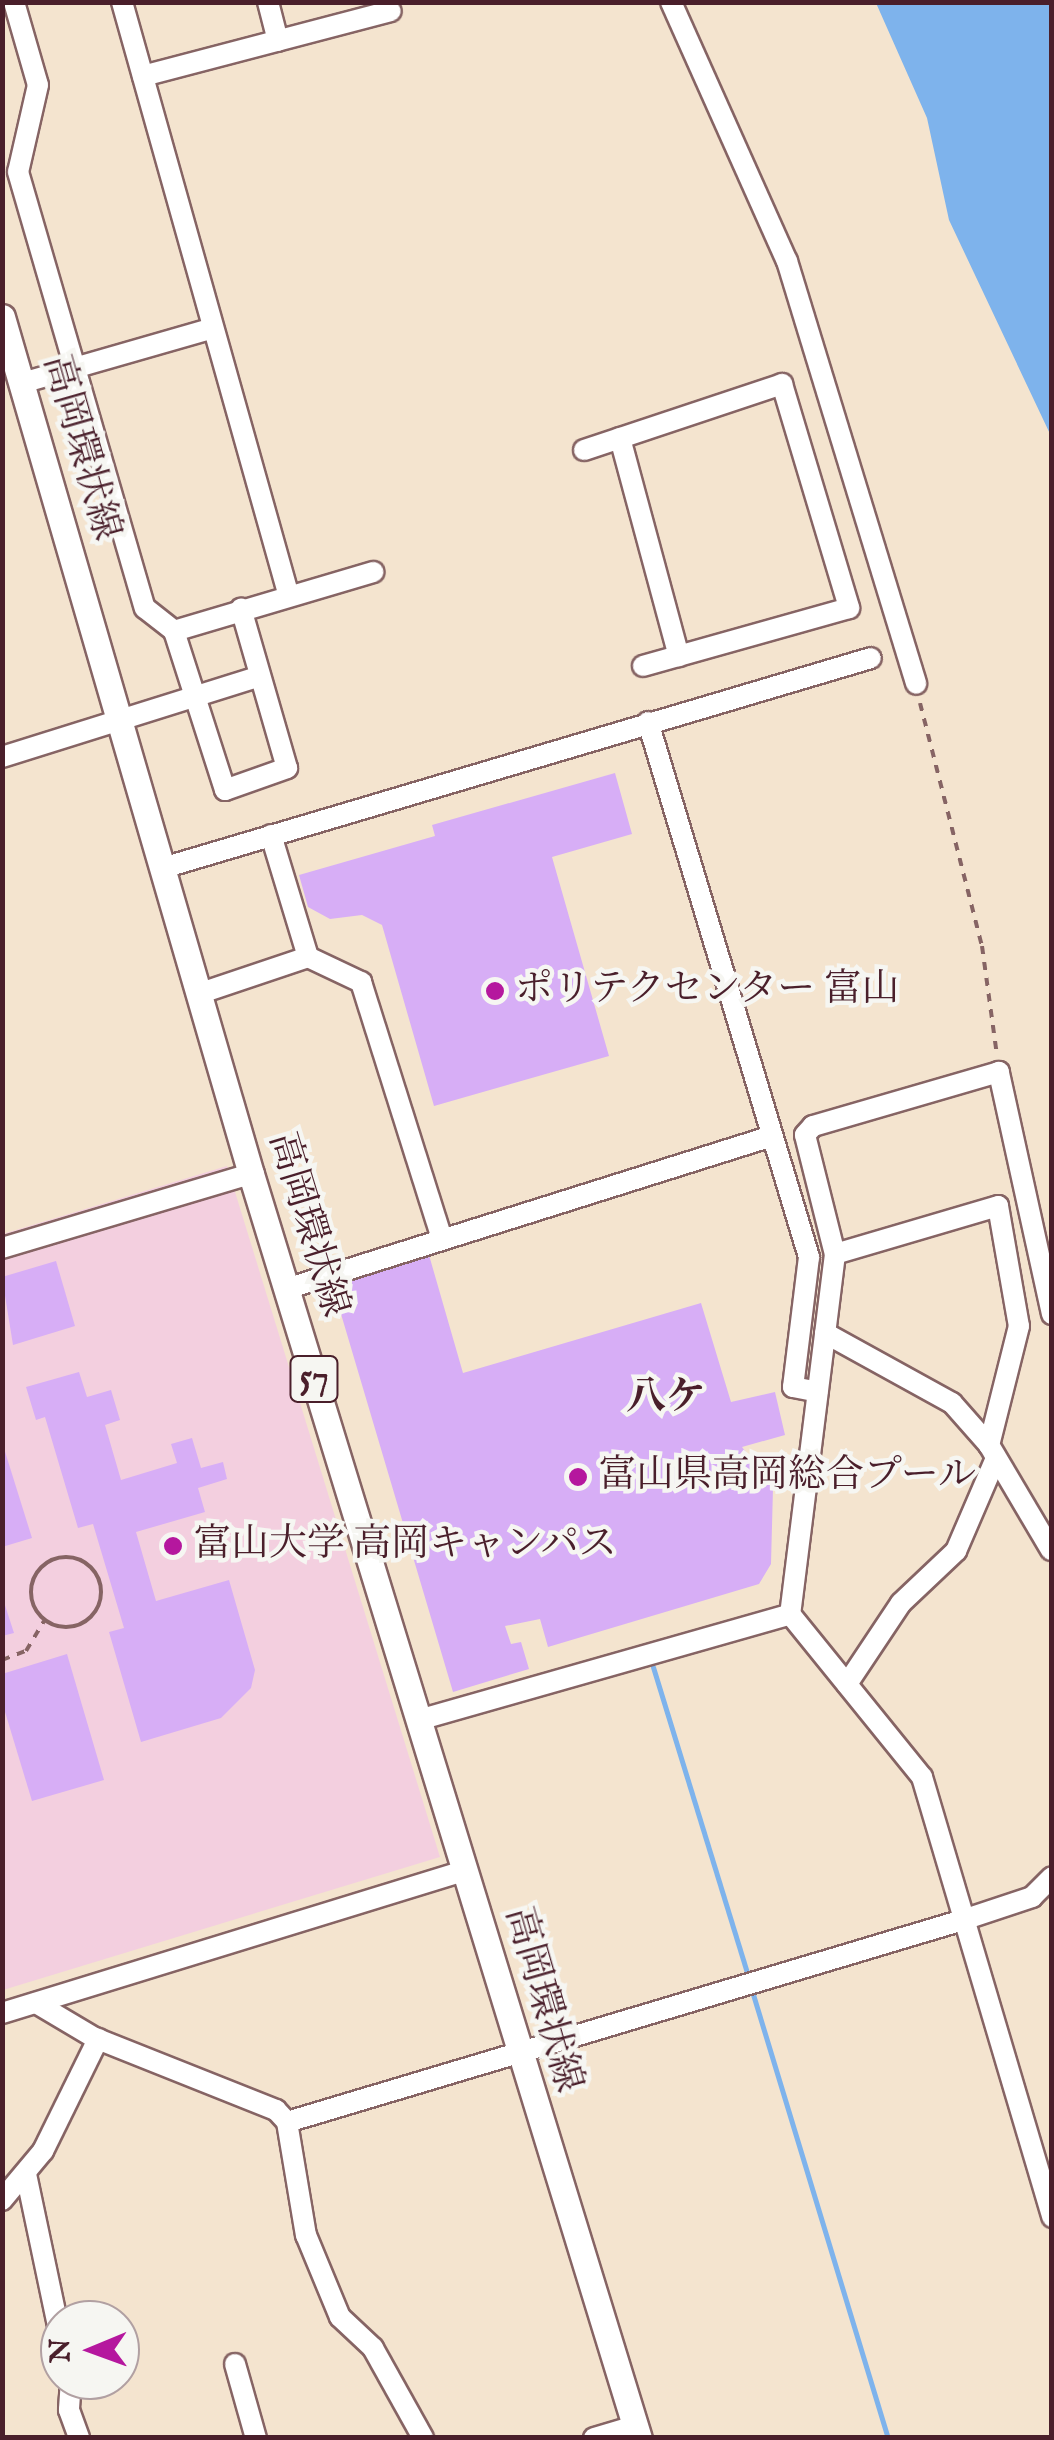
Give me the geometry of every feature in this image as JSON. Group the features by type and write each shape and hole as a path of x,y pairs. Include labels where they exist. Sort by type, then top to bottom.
{"main road":[{"name":"高岡環状線","path":"2,316 166,867 251,1174 465,1870 517,2054 637,2432"}],"street":[{"path":"14,2 38,85 18,172 145,608 174,631 225,790 287,768 240,609"},
{"path":"122,2 210,329 288,593"},
{"path":"268,2 278,41"},
{"path":"670,2 787,261 916,684"},
{"path":"143,76 391,11"},
{"path":"22,383 210,329"},
{"path":"584,450 782,384 849,608 643,666"},
{"path":"620,438 679,656"},
{"path":"174,631 288,593 373,572"},
{"path":"166,867 871,658"},
{"path":"2,757 260,676"},
{"path":"648,722 809,1258 793,1387 818,1392"},
{"path":"271,835 308,958"},
{"path":"201,994 308,958 362,982 442,1240"},
{"path":"1052,1314 999,1072 814,1126 805,1135 803,1148 835,1254 790,1614 922,1777 1052,2217"},
{"path":"286,1289 772,1136"},
{"path":"2,1248 251,1174"},
{"path":"835,1254 998,1206 1019,1326 992,1452 956,1551 900,1604 847,1684"},
{"path":"826,1333 952,1403 992,1452 1051,1550"},
{"path":"419,1720 790,1614"},
{"path":"2,2013 465,1870"},
{"path":"287,2122 963,1920 1032,1896 1052,1877"},
{"path":"36,2003 98,2039 276,2110 287,2122 306,2235 340,2317 373,2348 424,2438"},
{"path":"2,2200 26,2174 98,2039"},
{"path":"26,2174 52,2300"},
{"path":"235,2364 256,2438"},
{"path":"70,2400 69,2410 79,2438"},
{"path":"594,2438 637,2432"}],"path":[{"path":"916,684 982,946 999,1072"},
{"path":"50,1561 83,1562 98,1579 95,1612 66,1628 45,1620 32,1601 34,1578 50,1561"},
{"path":"2,1660 26,1651 45,1620"}],"shaded area":[{"name":"富山大学 高岡キャンパス","path":"227,1166 440,1857 3,1990 3,1234"}],"water":[{"path":"876,3 1051,3 1051,436 949,220 927,118"}],"building":[{"name":"ポリテクセンター 富山","path":"615,773 632,834 552,857 609,1056 434,1106 382,925 362,915 330,919 308,907 299,875 435,836 432,825"},
{"name":"富山県高岡総合プール","path":"429,1255 463,1373 701,1303 731,1402 775,1392 785,1435 742,1447 773,1488 771,1564 759,1584 548,1647 540,1619 505,1626 511,1644 521,1642 529,1669 453,1692 333,1287"},
{"path":"56,1261 75,1326 13,1345 2,1277"},
{"path":"79,1372 87,1397 111,1390 120,1420 105,1425 121,1480 177,1463 171,1444 192,1438 201,1468 223,1462 227,1479 198,1488 205,1512 136,1532 156,1601 229,1580 255,1670 251,1688 221,1718 141,1742 109,1632 124,1628 93,1524 78,1528 45,1417 36,1420 26,1387"},
{"path":"2,1442 32,1538 2,1547"},
{"path":"2,1596 14,1633 2,1636"},
{"path":"67,1654 104,1780 32,1801 2,1702 2,1674"}],"waterway":[{"path":"653,1667 749,1980"},
{"path":"752,1991 888,2438"}],"place":[{"name":"ポリテクセンター 富山","path":"495,991"},
{"name":"富山県高岡総合プール","path":"578,1477"},
{"name":"富山大学 高岡キャンパス","path":"173,1546"}],"district":[{"name":"八ケ","path":"666,1399"}]}
